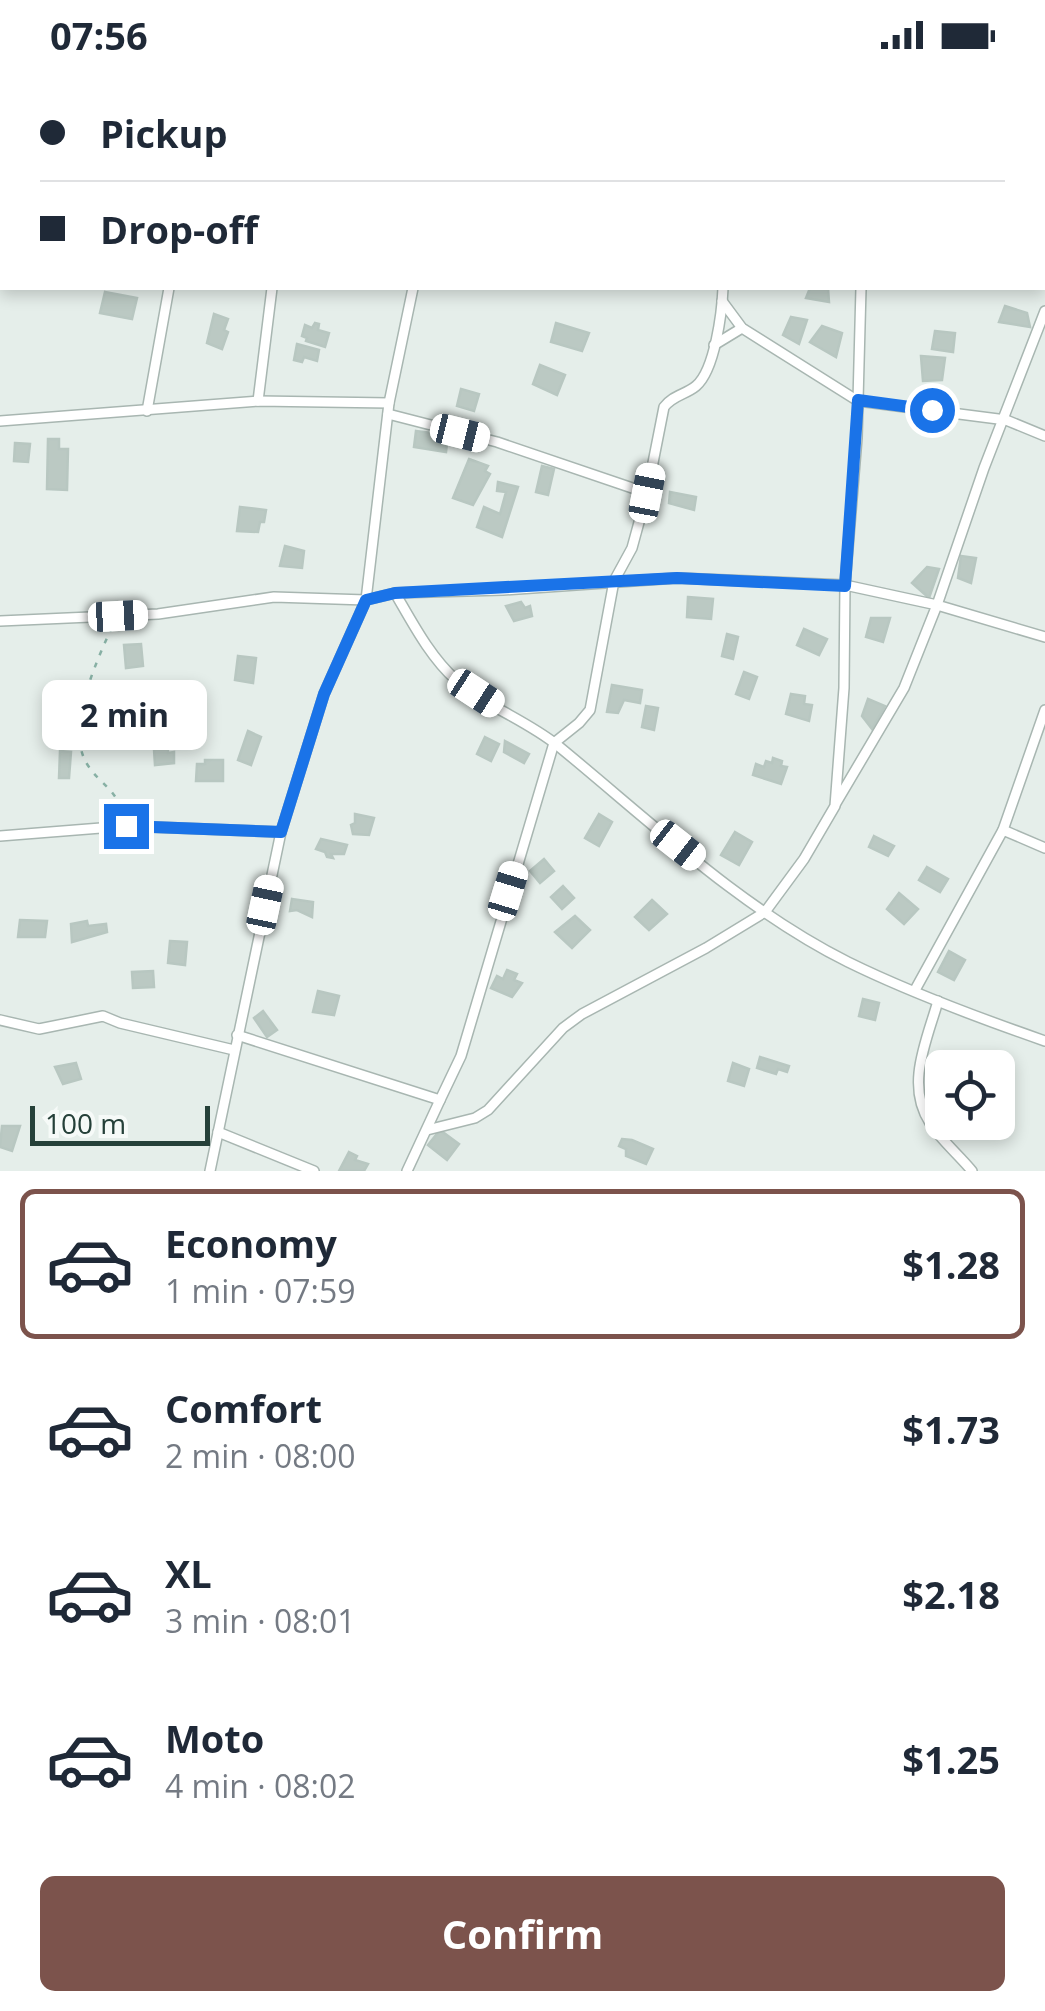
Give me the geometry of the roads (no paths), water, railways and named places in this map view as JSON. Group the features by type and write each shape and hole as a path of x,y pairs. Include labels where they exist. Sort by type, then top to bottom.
{"street":[{"path":"148,411 169,290"},
{"path":"258,401 272,290"},
{"path":"210,1171 281,832 324,694 366,600 389,402 413,290"},
{"path":"408,1171 462,1056 554,743 590,710 614,581 632,548 664,408 670,399 696,386 708,368 723,290"},
{"path":"835,806 844,688 845,586 861,290"},
{"path":"722,301 742,328 858,400 1006,420 1045,436"},
{"path":"427,1130 475,1118 488,1110 563,1028 582,1014 765,912 804,859 904,688 1045,312"},
{"path":"714,345 742,328"},
{"path":"0,421 258,401 389,402"},
{"path":"388,414 497,442 647,493"},
{"path":"0,621 158,614 274,597 366,600 395,593 677,578 845,586 936,605 1045,637"},
{"path":"395,593 419,633 458,682 554,743 765,912 847,961 1045,1041"},
{"path":"915,990 1002,830 1045,710"},
{"path":"0,836 126,826 281,832"},
{"path":"1002,830 1045,848"},
{"path":"938,1000 917,1086 930,1124 972,1171"},
{"path":"0,1020 39,1029 103,1016 234,1050"},
{"path":"237,1035 440,1100"},
{"path":"218,1132 314,1171"}]}
